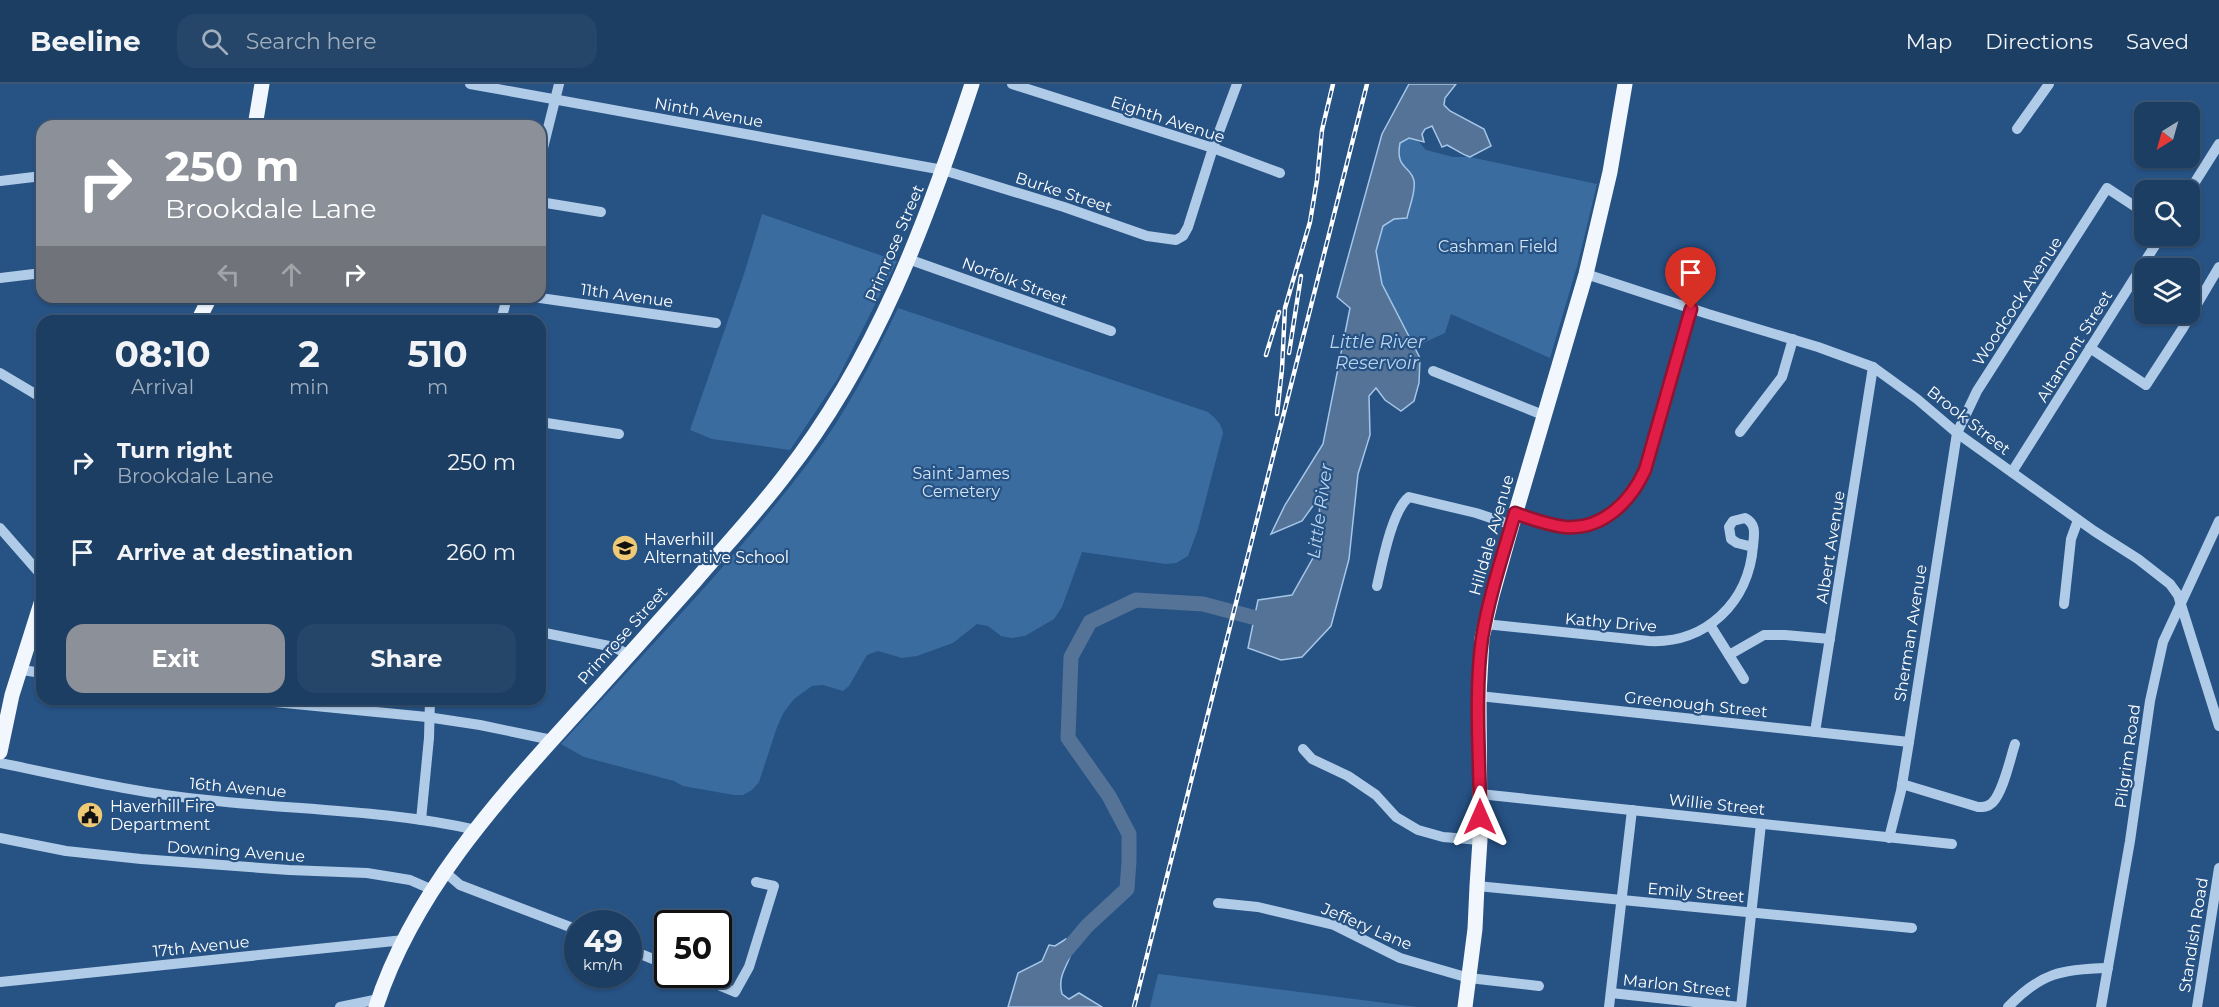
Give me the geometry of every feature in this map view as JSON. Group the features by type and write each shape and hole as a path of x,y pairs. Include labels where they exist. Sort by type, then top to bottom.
{"main road":[{"path":"256,120 262,84"},
{"name":"Primrose Street","path":"378,1003 404,940 422,905 476,830 552,740 740,530 796,461 846,386 887,308 908,259 943,170 972,84"},
{"name":"Hilldale Avenue","path":"1465,1007 1478,886 1479,696 1485,624 1513,519 1586,274 1604,201 1625,84"},
{"path":"0,752 12,695 36,621"},
{"path":"0,710 12,695"}],"street":[{"name":"Ninth Avenue","path":"470,84 943,170"},
{"path":"546,136 559,84"},
{"name":"Eighth Avenue","path":"1012,84 1213,148 1280,172"},
{"path":"1213,148 1237,84"},
{"path":"2018,129 2049,84"},
{"path":"2196,180 2219,144"},
{"name":"Burke Street","path":"943,170 1064,207 1148,236 1176,240 1183,236 1188,227 1213,148"},
{"path":"0,181 36,177"},
{"name":"Woodcock Avenue","path":"1957,433 1977,391 2107,188 2134,206"},
{"path":"546,202 600,212"},
{"name":"Altamont Street","path":"2012,472 2155,246"},
{"name":"Norfolk Street","path":"908,259 1112,331"},
{"path":"2090,348 2146,385 2219,267"},
{"path":"0,278 36,274"},
{"name":"Brook Street","path":"1586,274 1691,309 1793,339 1873,367 1917,399 1957,433 2078,520 2138,559 2170,584 2181,602 2219,726"},
{"name":"11th Avenue","path":"546,299 716,323"},
{"path":"1377,586 1389,537 1403,501 1409,497 1476,513 1574,527 1590,524 1614,512 1638,485 1645,470 1691,309"},
{"path":"1740,432 1782,377 1793,339"},
{"name":"Albert Avenue","path":"1815,732 1873,367"},
{"path":"1434,371 1544,415"},
{"path":"0,373 36,394"},
{"path":"546,423 619,434"},
{"name":"Sherman Avenue","path":"1889,838 1902,784 1957,433"},
{"path":"2064,604 2071,539 2078,520"},
{"name":"Pilgrim Road","path":"2101,1007 2130,841 2150,701 2163,642 2219,523"},
{"path":"0,528 36,569"},
{"name":"Kathy Drive","path":"1485,624 1660,642 1682,639 1710,625 1729,609 1739,595 1750,567 1753,547"},
{"path":"1710,625 1744,679"},
{"path":"546,633 614,647 629,655"},
{"path":"1729,655 1764,635 1785,634 1830,639"},
{"path":"22,670 36,672"},
{"name":"Greenough Street","path":"1479,696 1909,742"},
{"path":"306,705 430,717 552,740"},
{"path":"421,820 430,705"},
{"path":"1902,784 1978,807 1986,807 1992,803 2000,789 2015,744"},
{"path":"1303,749 1312,759 1348,776 1376,795 1396,816 1418,830 1443,837 1480,840"},
{"name":"16th Avenue","path":"0,762 163,795 421,820 476,830"},
{"name":"Willie Street","path":"1480,794 1952,844"},
{"path":"1609,1007 1632,810"},
{"path":"1741,1007 1761,824"},
{"name":"Downing Avenue","path":"0,838 66,850 141,859 367,873 410,879 433,890"},
{"name":"Standish Road","path":"2197,1007 2219,868"},
{"path":"445,872 460,885 564,925"},
{"path":"725,988 735,992 749,967 774,886 756,882"},
{"name":"Emily Street","path":"1478,886 1912,928"},
{"name":"Jeffery Lane","path":"1218,903 1258,907 1334,925 1400,958 1469,978"},
{"name":"17th Avenue","path":"0,982 404,940"},
{"path":"2008,1007 2031,985 2058,972 2108,968"},
{"path":"1469,978 1539,986"},
{"name":"Marlon Street","path":"1611,993 1741,1007"},
{"path":"340,1007 378,1003"}],"green space":[{"name":"Cashman Field","path":"1410,132 1426,150 1597,184 1578,263 1550,358 1451,314 1445,333 1410,349 1392,324 1373,255 1392,158 1400,137"},
{"path":"762,214 897,261 838,378 790,450 712,439 690,430 744,274"},
{"name":"Saint James Cemetery","path":"898,308 1208,412 1218,421 1223,433 1198,529 1188,556 1176,563 1166,564 1082,552 1062,607 1054,619 1025,636 1011,638 1001,636 988,626 977,624 953,643 917,656 902,658 878,651 867,655 849,686 843,691 823,685 812,686 794,699 784,712 777,727 759,782 743,795 683,786 674,781 584,757 561,744 719,571 809,462 857,388"},
{"path":"1159,974 1417,1007 1150,1007"}],"water":[{"name":"Little River Reservoir","path":"1409,84 1456,84 1445,98 1444,105 1450,111 1484,129 1491,146 1470,157 1447,145 1442,147 1432,126 1425,129 1422,134 1424,142 1409,138 1400,143 1401,163 1410,172 1414,181 1413,195 1407,218 1394,219 1383,226 1376,251 1382,284 1420,358 1419,383 1414,401 1401,411 1385,400 1376,388 1369,396 1370,435 1358,474 1349,559 1331,626 1302,657 1281,660 1248,648 1258,600 1292,595 1318,549 1320,496 1302,521 1271,534 1285,505 1323,444 1350,308 1337,297 1382,134"},
{"path":"1066,939 1073,943 1061,979 1062,994 1069,999 1079,993 1102,1007 1008,1007 1018,973 1042,961 1049,945 1055,946"}],"waterway":[{"name":"Little River","path":"1060,958 1087,926 1127,889 1129,834 1109,796 1068,738 1071,657 1090,622 1136,600 1203,604 1275,623"}],"railway":[{"path":"1277,414 1285,308 1310,222 1322,130 1333,84"},
{"path":"1134,1007 1367,84"},
{"path":"1289,353 1301,276"},
{"path":"1266,355 1279,312"}],"place":[{"name":"Haverhill Alternative School","path":"625,548"},
{"name":"Haverhill Fire Department","path":"90,815"}],"route":[{"path":"1480,817 1479,696 1482,638 1515,513 1548,524 1574,527 1597,521 1620,507 1638,485 1645,470 1691,309"}]}
